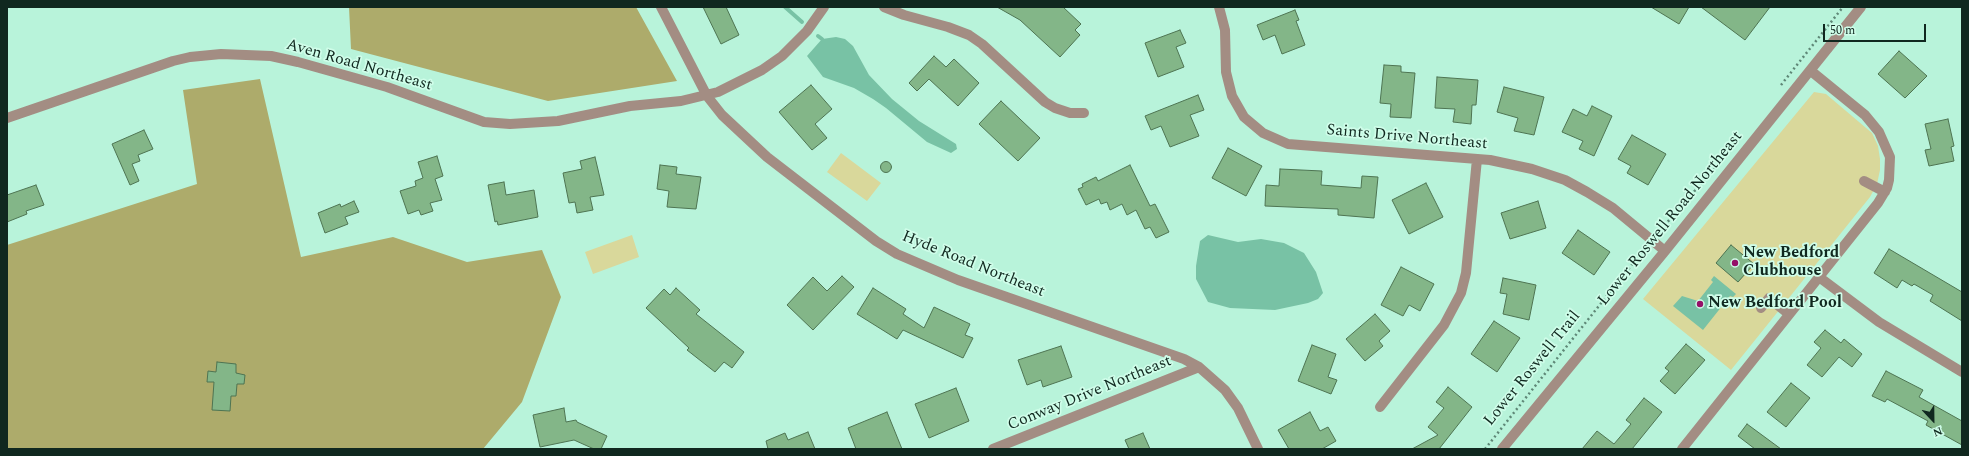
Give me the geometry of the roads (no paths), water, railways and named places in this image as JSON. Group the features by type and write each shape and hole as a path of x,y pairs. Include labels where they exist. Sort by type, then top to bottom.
{"street":[{"name":"Hyde Road Northeast","path":"661,7 707,96 722,115 767,157 870,237 897,254 958,280 1184,359 1199,367 1225,390 1238,408 1258,449"},
{"name":"Aven Road Northeast","path":"7,118 173,61 190,57 221,54 270,56 298,62 387,87 484,122 510,124 558,121 630,106 681,101 707,96 762,70 782,56 807,31 824,7"},
{"path":"884,7 904,15 948,26 969,35 982,44 1045,102 1055,108 1070,113 1084,113"},
{"name":"Saints Drive Northeast","path":"1219,7 1225,30 1225,66 1232,96 1244,117 1263,133 1288,144 1477,159 1505,162 1532,168 1576,185 1613,208 1651,241 1665,251"},
{"name":"Lower Roswell Road Northeast","path":"1502,449 1665,251 1861,7"},
{"path":"1682,449 1885,192 1889,180 1890,157 1880,132 1865,115 1811,71"},
{"path":"1380,407 1444,326 1459,298 1466,273 1477,159"},
{"path":"1864,181 1885,192"},
{"path":"1819,277 1879,322 1962,372"},
{"path":"1761,308 1769,298 1789,314"},
{"name":"Conway Drive Northeast","path":"994,449 1199,367"}],"waterway":[{"path":"785,7 802,22"},
{"path":"818,36 822,39"}],"place":[{"name":"New Bedford Clubhouse","path":"1735,263"},
{"name":"New Bedford Pool","path":"1700,304"}]}
